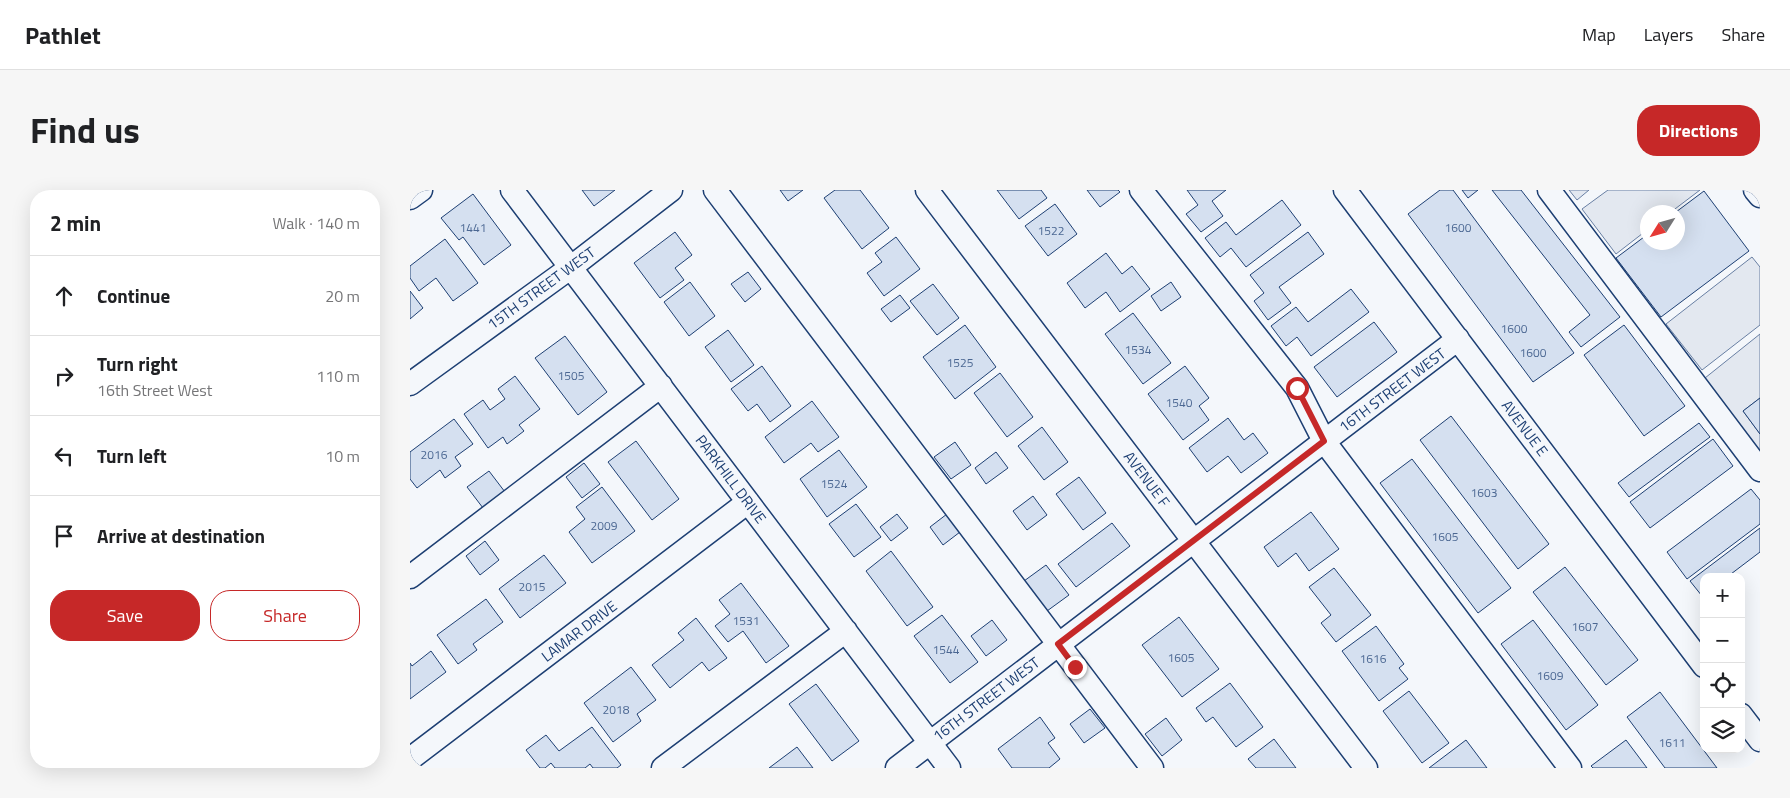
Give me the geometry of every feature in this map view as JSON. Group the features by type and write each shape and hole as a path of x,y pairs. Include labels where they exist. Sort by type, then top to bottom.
{"street":[{"path":"410,198 421,190"},
{"name":"PARKHILL DRIVE","path":"512,190 949,768"},
{"name":"15TH STREET WEST","path":"410,384 570,268 671,190"},
{"path":"715,190 1152,768"},
{"name":"AVENUE F","path":"927,190 1366,768"},
{"path":"1140,190 1297,388 1324,441 1570,768"},
{"name":"AVENUE E","path":"1345,190 1702,663"},
{"path":"1549,190 1760,470"},
{"path":"1755,190 1760,196"},
{"name":"16TH STREET WEST","path":"896,768 1458,339"},
{"path":"410,577 661,386"},
{"name":"LAMAR DRIVE","path":"410,759 748,502"},
{"path":"663,768 846,631"},
{"path":"1745,720 1760,740"}],"shaded area":[{"path":"1569,190 1589,190 1577,200"},
{"path":"1608,190 1700,190 1680,205 1640,205 1640,235 1616,254 1582,209"},
{"path":"1752,257 1760,267 1760,325 1702,370 1666,324"},
{"path":"1760,334 1760,398 1743,411 1760,434 1760,463 1700,382"}],"building":[{"path":"582,190 615,190 594,206"},
{"path":"780,190 803,190 788,201"},
{"path":"835,190 860,190 889,228 862,249 824,198"},
{"path":"997,190 1041,190 1047,198 1019,219"},
{"path":"1087,190 1118,190 1120,192 1100,207"},
{"path":"1187,190 1226,190 1212,201 1223,216 1201,232 1186,214 1198,205"},
{"path":"1440,190 1453,190 1574,353 1533,382 1408,214"},
{"path":"1462,190 1478,190 1468,198"},
{"path":"1492,190 1521,190 1620,317 1581,347 1569,332 1590,315"},
{"path":"1704,191 1749,251 1661,317 1616,258 1640,240 1640,250 1685,250 1685,205"},
{"path":"473,194 511,245 484,265 463,237 459,240 441,218"},
{"path":"1282,200 1301,225 1246,267 1231,248 1220,257 1205,238 1226,222 1236,235"},
{"path":"1055,204 1077,234 1048,256 1025,226"},
{"path":"675,232 692,255 675,268 684,280 660,298 634,263"},
{"path":"1308,232 1324,254 1279,287 1291,303 1268,320 1254,301 1264,293 1250,275"},
{"path":"896,237 920,269 884,296 867,273 882,262 875,253"},
{"path":"445,239 478,283 453,301 436,278 419,291 410,278 410,266"},
{"path":"1106,253 1122,274 1132,266 1150,289 1120,312 1106,292 1085,308 1067,283"},
{"path":"748,272 761,289 745,302 731,284"},
{"path":"690,282 715,316 689,336 664,302"},
{"path":"1171,282 1181,297 1161,311 1151,296"},
{"path":"933,284 959,318 937,335 910,301"},
{"path":"1351,289 1369,312 1311,356 1297,337 1286,346 1271,326 1296,307 1308,322"},
{"path":"410,291 423,308 410,319"},
{"path":"900,295 910,308 891,322 881,309"},
{"path":"1133,313 1171,363 1143,384 1105,334"},
{"path":"1374,322 1397,352 1337,397 1314,367"},
{"path":"965,325 996,367 955,399 923,357"},
{"path":"1624,325 1685,406 1644,436 1584,355"},
{"path":"728,330 754,365 731,382 705,347"},
{"path":"565,336 607,392 578,415 535,358"},
{"path":"762,366 791,406 770,422 757,404 748,411 731,389"},
{"path":"1185,366 1209,398 1199,406 1209,420 1183,440 1148,394"},
{"path":"1000,373 1033,417 1007,437 974,393"},
{"path":"515,376 540,409 519,425 524,431 507,444 503,437 488,448 464,414 483,400 490,410 505,399 498,389"},
{"path":"1760,398 1760,434 1743,411"},
{"path":"812,401 839,437 818,452 811,443 784,463 765,437"},
{"path":"1451,416 1549,544 1518,569 1420,440"},
{"path":"1228,418 1244,440 1253,433 1268,453 1241,473 1228,456 1207,472 1189,448"},
{"path":"454,419 473,444 455,457 461,466 445,478 440,470 417,488 410,479 410,452"},
{"path":"1699,423 1710,437 1629,497 1618,483"},
{"path":"1042,427 1068,462 1044,480 1018,446"},
{"path":"1713,439 1733,466 1650,528 1630,502"},
{"path":"636,441 679,499 652,520 608,462"},
{"path":"955,442 971,465 951,479 934,457"},
{"path":"839,450 867,487 827,517 800,479"},
{"path":"996,452 1008,468 986,484 975,468"},
{"path":"1412,459 1511,588 1478,613 1380,483"},
{"path":"584,463 600,484 582,498 566,477"},
{"path":"489,471 505,492 483,508 467,487"},
{"path":"1079,477 1106,513 1083,530 1056,494"},
{"path":"602,487 635,531 592,563 569,532 585,519 576,507"},
{"path":"1751,489 1760,500 1760,524 1687,579 1667,552"},
{"path":"1033,496 1047,515 1027,530 1013,511"},
{"path":"856,504 881,537 854,557 829,524"},
{"path":"1311,512 1339,549 1309,571 1296,553 1278,567 1264,547"},
{"path":"897,514 908,528 891,541 880,527"},
{"path":"947,514 960,532 943,545 930,527"},
{"path":"1112,523 1130,546 1076,587 1058,564"},
{"path":"1760,528 1760,552 1732,573 1701,573"},
{"path":"485,541 499,560 480,575 466,556"},
{"path":"891,551 933,607 907,626 866,571"},
{"path":"544,555 566,583 520,618 499,589"},
{"path":"1046,565 1069,595 1047,611 1024,581"},
{"path":"1565,567 1638,660 1606,685 1533,592"},
{"path":"1334,568 1371,615 1336,642 1321,623 1331,615 1309,587"},
{"path":"1700,573 1700,594 1690,581"},
{"path":"741,583 789,646 766,663 743,631 728,642 715,626 730,614 719,600"},
{"path":"486,599 503,622 473,644 477,650 458,664 437,635"},
{"path":"942,615 978,662 950,683 914,636"},
{"path":"1179,617 1219,669 1182,697 1142,645"},
{"path":"696,618 727,658 709,671 702,662 670,688 652,665 684,640 678,633"},
{"path":"992,620 1007,640 986,656 971,636"},
{"path":"1533,620 1598,705 1566,730 1501,644"},
{"path":"1376,626 1404,664 1399,668 1408,679 1379,701 1342,651"},
{"path":"431,651 446,672 410,699 410,663 412,666"},
{"path":"631,667 656,700 637,714 641,721 613,742 584,703"},
{"path":"1230,683 1263,727 1236,747 1213,717 1206,722 1196,708"},
{"path":"816,684 859,741 832,761 789,704"},
{"path":"1409,691 1449,743 1422,763 1383,711"},
{"path":"1660,692 1700,745 1700,753 1706,753 1717,768 1665,768 1627,717"},
{"path":"1090,709 1105,728 1084,743 1070,724"},
{"path":"1040,717 1055,738 1048,743 1060,759 1049,768 1012,768 998,749"},
{"path":"1166,718 1182,740 1162,756 1145,734"},
{"path":"592,727 621,765 617,768 593,768 590,764 585,768 555,768 551,763 545,768 540,768 526,750 546,735 559,751"},
{"path":"1274,739 1296,768 1256,768 1248,759"},
{"path":"1466,740 1487,768 1429,768"},
{"path":"1626,740 1647,768 1593,768 1591,766"},
{"path":"797,747 813,768 769,768"}],"route":[{"path":"1075,667 1058,644 1324,441 1297,388"}]}
